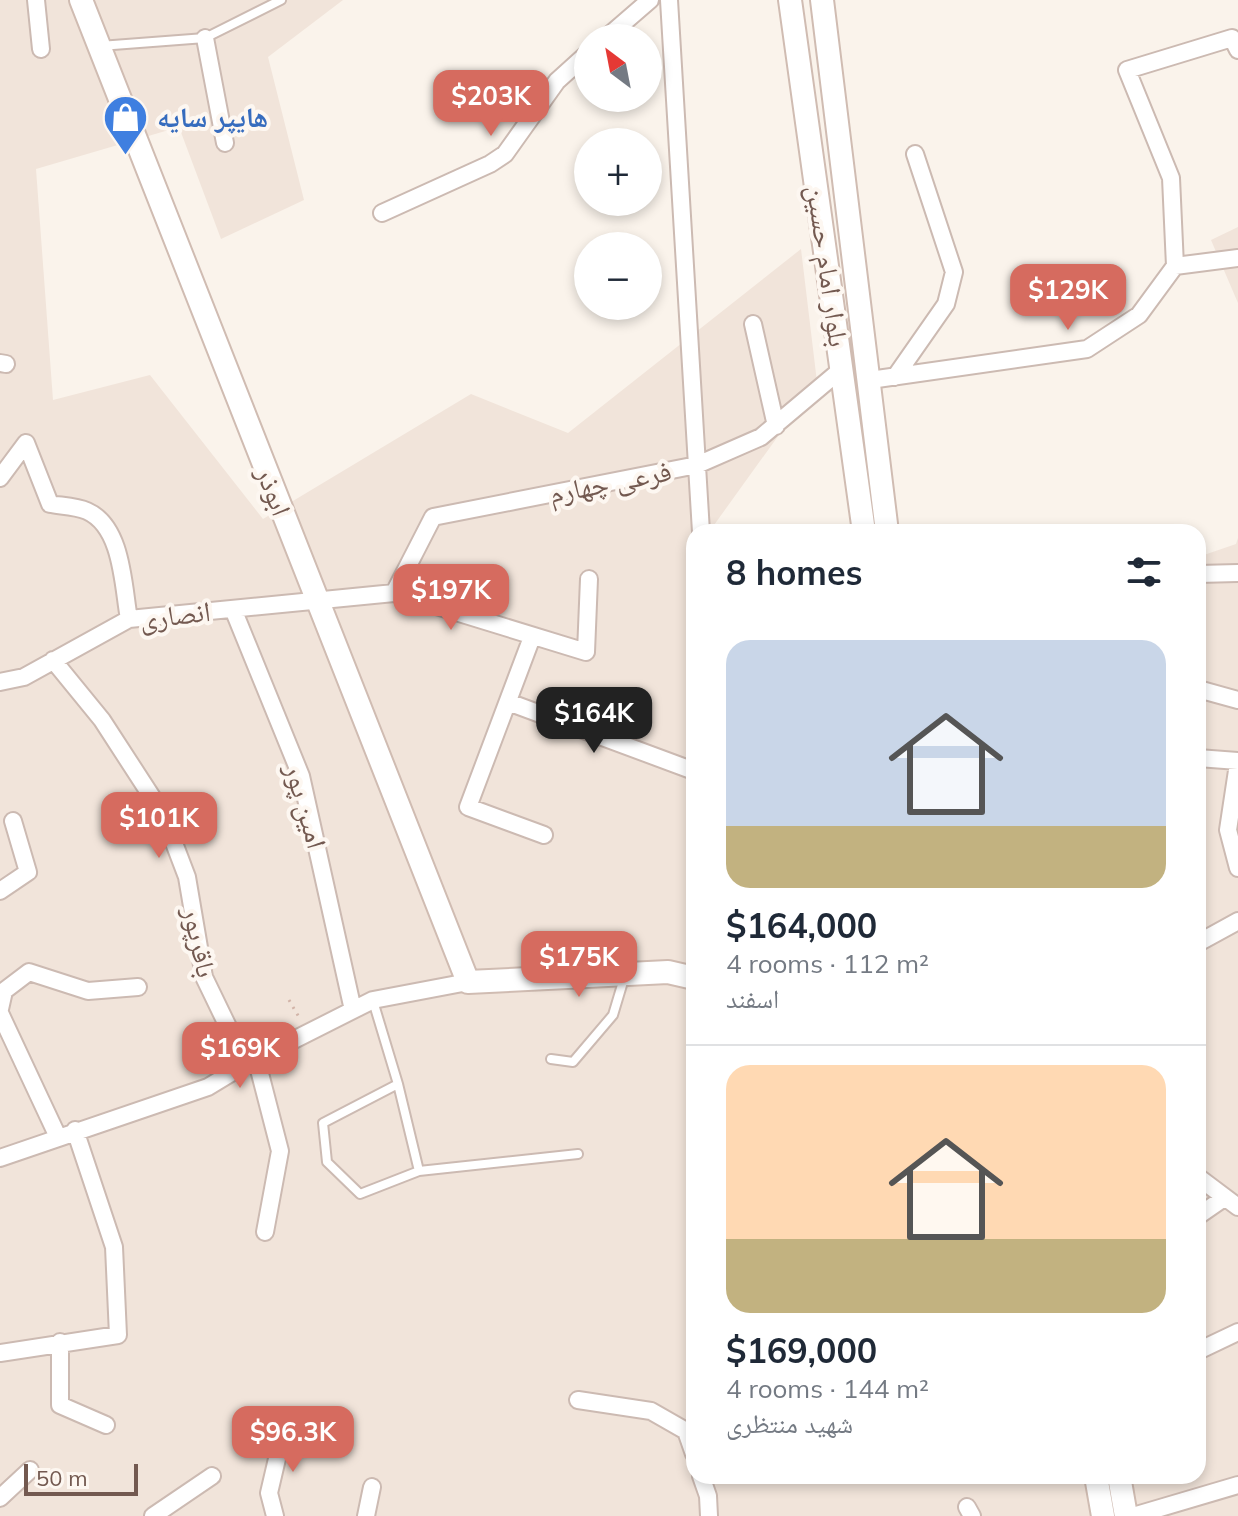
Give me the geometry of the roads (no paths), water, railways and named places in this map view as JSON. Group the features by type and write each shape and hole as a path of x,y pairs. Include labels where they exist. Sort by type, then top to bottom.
{"street":[{"path":"36,0 41,49"},
{"name":"ابوذر","path":"81,0 468,982"},
{"path":"622,24 650,0"},
{"path":"669,0 701,524"},
{"name":"بلوار امام حسین","path":"790,0 863,524"},
{"name":"بلوار امام حسین","path":"822,0 886,524"},
{"path":"205,38 225,143"},
{"path":"870,380 1087,349 1139,315 1175,266 1171,178 1127,70 1232,38 1238,50"},
{"path":"382,213 490,164 505,154 557,81 574,66"},
{"path":"895,377 946,304 954,272 915,154"},
{"path":"1175,266 1238,258"},
{"path":"753,324 776,426"},
{"name":"فرعی چهارم","path":"394,593 433,517 697,465 761,437 843,368"},
{"path":"0,478 26,443 50,504 87,511 104,523 112,537 129,619"},
{"path":"1206,574 1238,573"},
{"path":"394,593 586,652 589,579"},
{"name":"انصاری","path":"0,682 24,677 129,619 394,593"},
{"name":"امین پور","path":"233,609 301,776 353,1010"},
{"path":"532,637 468,807 544,835"},
{"name":"باقرپور","path":"53,660 102,720 163,814 187,877 204,977 251,1061 280,1151 265,1232"},
{"path":"1206,691 1238,700"},
{"path":"508,702 686,768"},
{"path":"1206,759 1238,763 1228,830 1238,868"},
{"path":"0,891 28,872 13,821"},
{"path":"1206,940 1236,927"},
{"path":"58,1137 0,1011 4,991 29,972 88,991 138,987"},
{"path":"0,1158 208,1087 251,1061 373,1000 468,982 668,972 686,976"},
{"path":"0,1353 118,1335 114,1247 75,1130"},
{"path":"1206,1183 1231,1203"},
{"path":"1206,1213 1231,1203"},
{"path":"1206,1347 1238,1332"},
{"path":"60,1342 60,1405 106,1425"},
{"path":"578,1400 651,1411 686,1431"},
{"path":"275,1516 269,1493 283,1433"},
{"path":"0,1498 30,1470"},
{"path":"153,1516 212,1476"},
{"path":"704,1484 709,1516"},
{"path":"1097,1484 1103,1516"},
{"path":"1120,1484 1126,1516"},
{"path":"1133,1516 1238,1485"},
{"path":"366,1516 372,1487"}],"lane":[{"path":"99,46 205,38 281,0"},
{"path":"551,1059 573,1062 613,1015 626,974"},
{"path":"373,1000 419,1171"},
{"path":"398,1084 323,1123 327,1162 360,1194 419,1171 578,1154"}],"place":[{"name":"هایپر‌ سایه","path":"126,156"}]}
